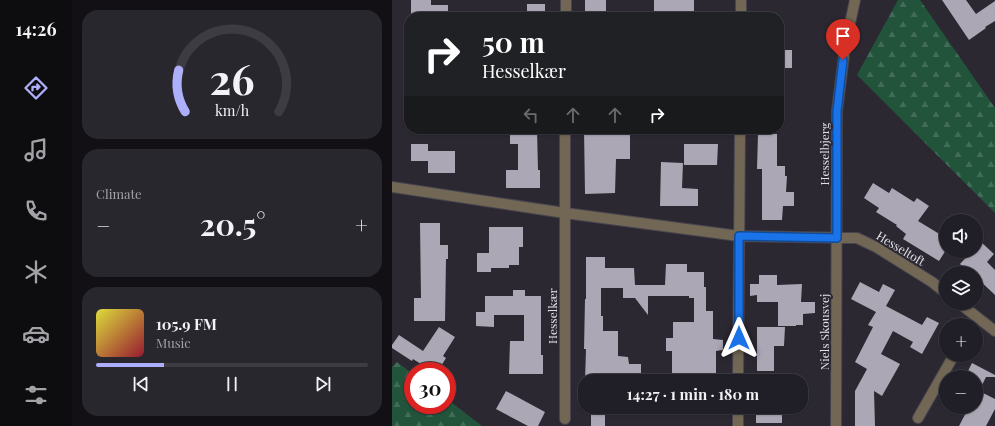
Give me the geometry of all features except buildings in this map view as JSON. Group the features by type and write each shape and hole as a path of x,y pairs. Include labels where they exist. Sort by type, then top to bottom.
{"street":[{"path":"566,0 566,12"},
{"path":"741,0 741,12"},
{"name":"Hesselbjerg","path":"837,238 837,111 845,46 855,0"},
{"name":"Hesselkær","path":"564,419 565,134"},
{"path":"738,374 740,134"},
{"path":"392,187 565,213 739,236 837,238"},
{"name":"Hesseltoft","path":"837,238 857,238 876,247 939,288"},
{"name":"Niels Skousvej","path":"836,426 837,238"},
{"path":"964,310 971,318"},
{"path":"983,326 995,331"},
{"path":"918,418 950,362"},
{"path":"738,414 738,426"}],"green space":[{"path":"898,0 920,0 995,108 995,213 857,75"},
{"path":"397,362 404,367 404,414 456,414 456,406 482,426 392,426 392,367"}],"route":[{"path":"739,338 739,236 837,238 837,111 843,60"}]}
